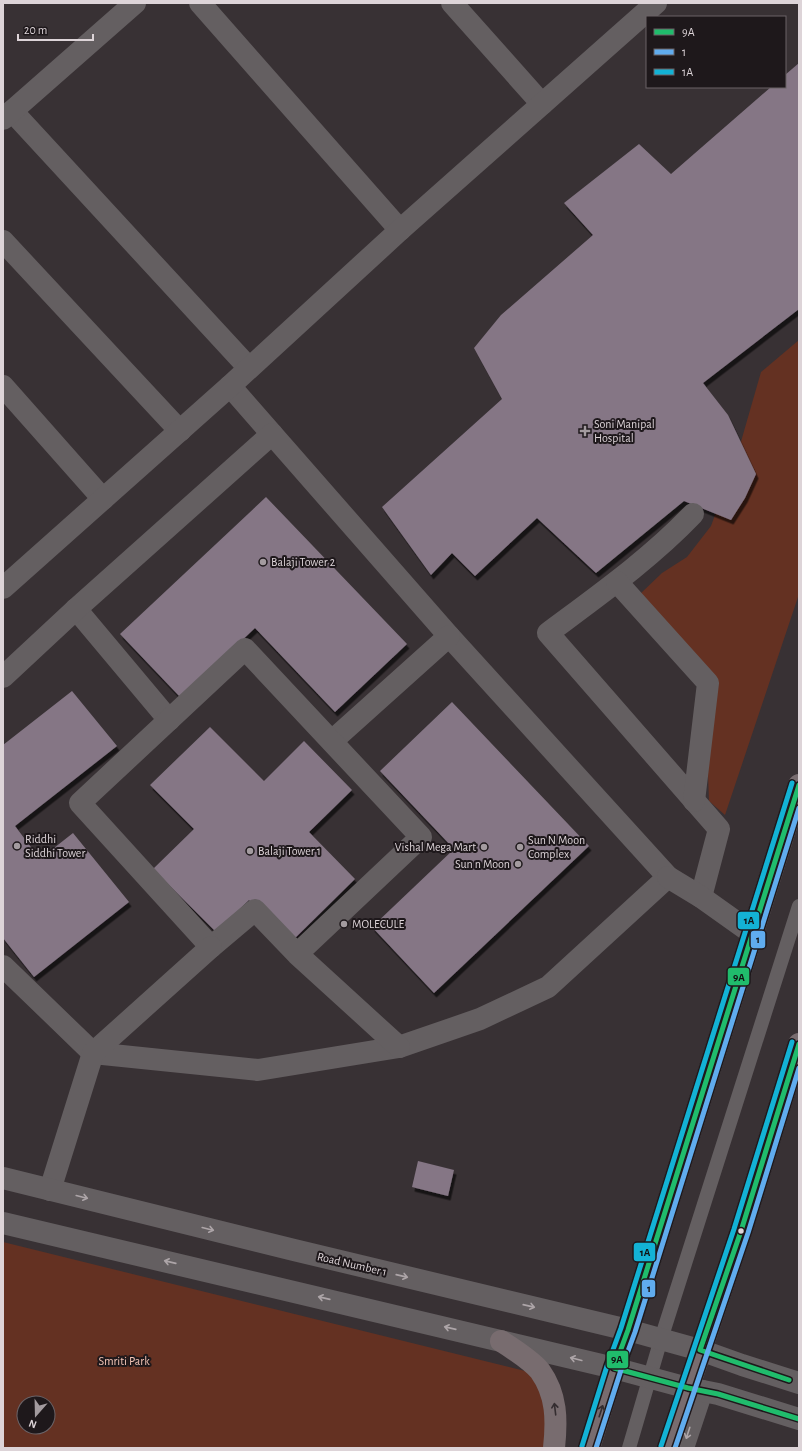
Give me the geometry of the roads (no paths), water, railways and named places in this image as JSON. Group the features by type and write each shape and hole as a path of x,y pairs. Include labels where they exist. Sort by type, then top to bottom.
{"main road":[{"path":"589,1448 614,1368 628,1330 799,785"},
{"path":"668,1448 695,1389 700,1350 743,1224 799,1044"},
{"path":"501,1340 539,1371 553,1397 557,1424 554,1448"}],"street":[{"path":"135,3 7,115 249,368"},
{"path":"200,3 400,230"},
{"path":"452,3 542,104"},
{"path":"3,588 230,386 400,230 656,3"},
{"path":"3,241 180,431"},
{"path":"3,386 103,499"},
{"path":"230,386 449,636 668,877 701,897 753,934"},
{"path":"3,677 76,609 272,434"},
{"path":"693,514 672,536 617,582 548,633 719,829 701,897"},
{"path":"617,582 708,683 694,801"},
{"path":"76,609 169,720"},
{"path":"332,741 449,636"},
{"path":"211,947 80,803 245,649 421,838 297,954"},
{"path":"3,966 93,1053 258,1070 399,1047 480,1020 548,987 668,877"},
{"path":"50,1190 93,1053 211,947 255,910 297,954 399,1047"},
{"name":"Road Number 1","path":"3,1178 302,1252 628,1330 700,1350 735,1363 799,1382"},
{"path":"3,1223 501,1340 718,1394 799,1418"},
{"path":"683,1448 695,1389"}],"lane":[{"path":"629,1448 661,1339 799,906"}],"place":[{"name":"Soni Manipal Hospital","path":"585,431"},
{"name":"Balaji Tower 2","path":"263,562"},
{"name":"Riddhi Siddhi Tower","path":"17,846"},
{"name":"Vishal Mega Mart","path":"484,847"},
{"name":"Sun N Moon Complex","path":"520,847"},
{"name":"Balaji Tower 1","path":"250,851"},
{"name":"Sun n Moon","path":"518,864"},
{"name":"MOLECULE","path":"344,924"}],"park label":[{"name":"Smriti Park","path":"124,1361"}]}
